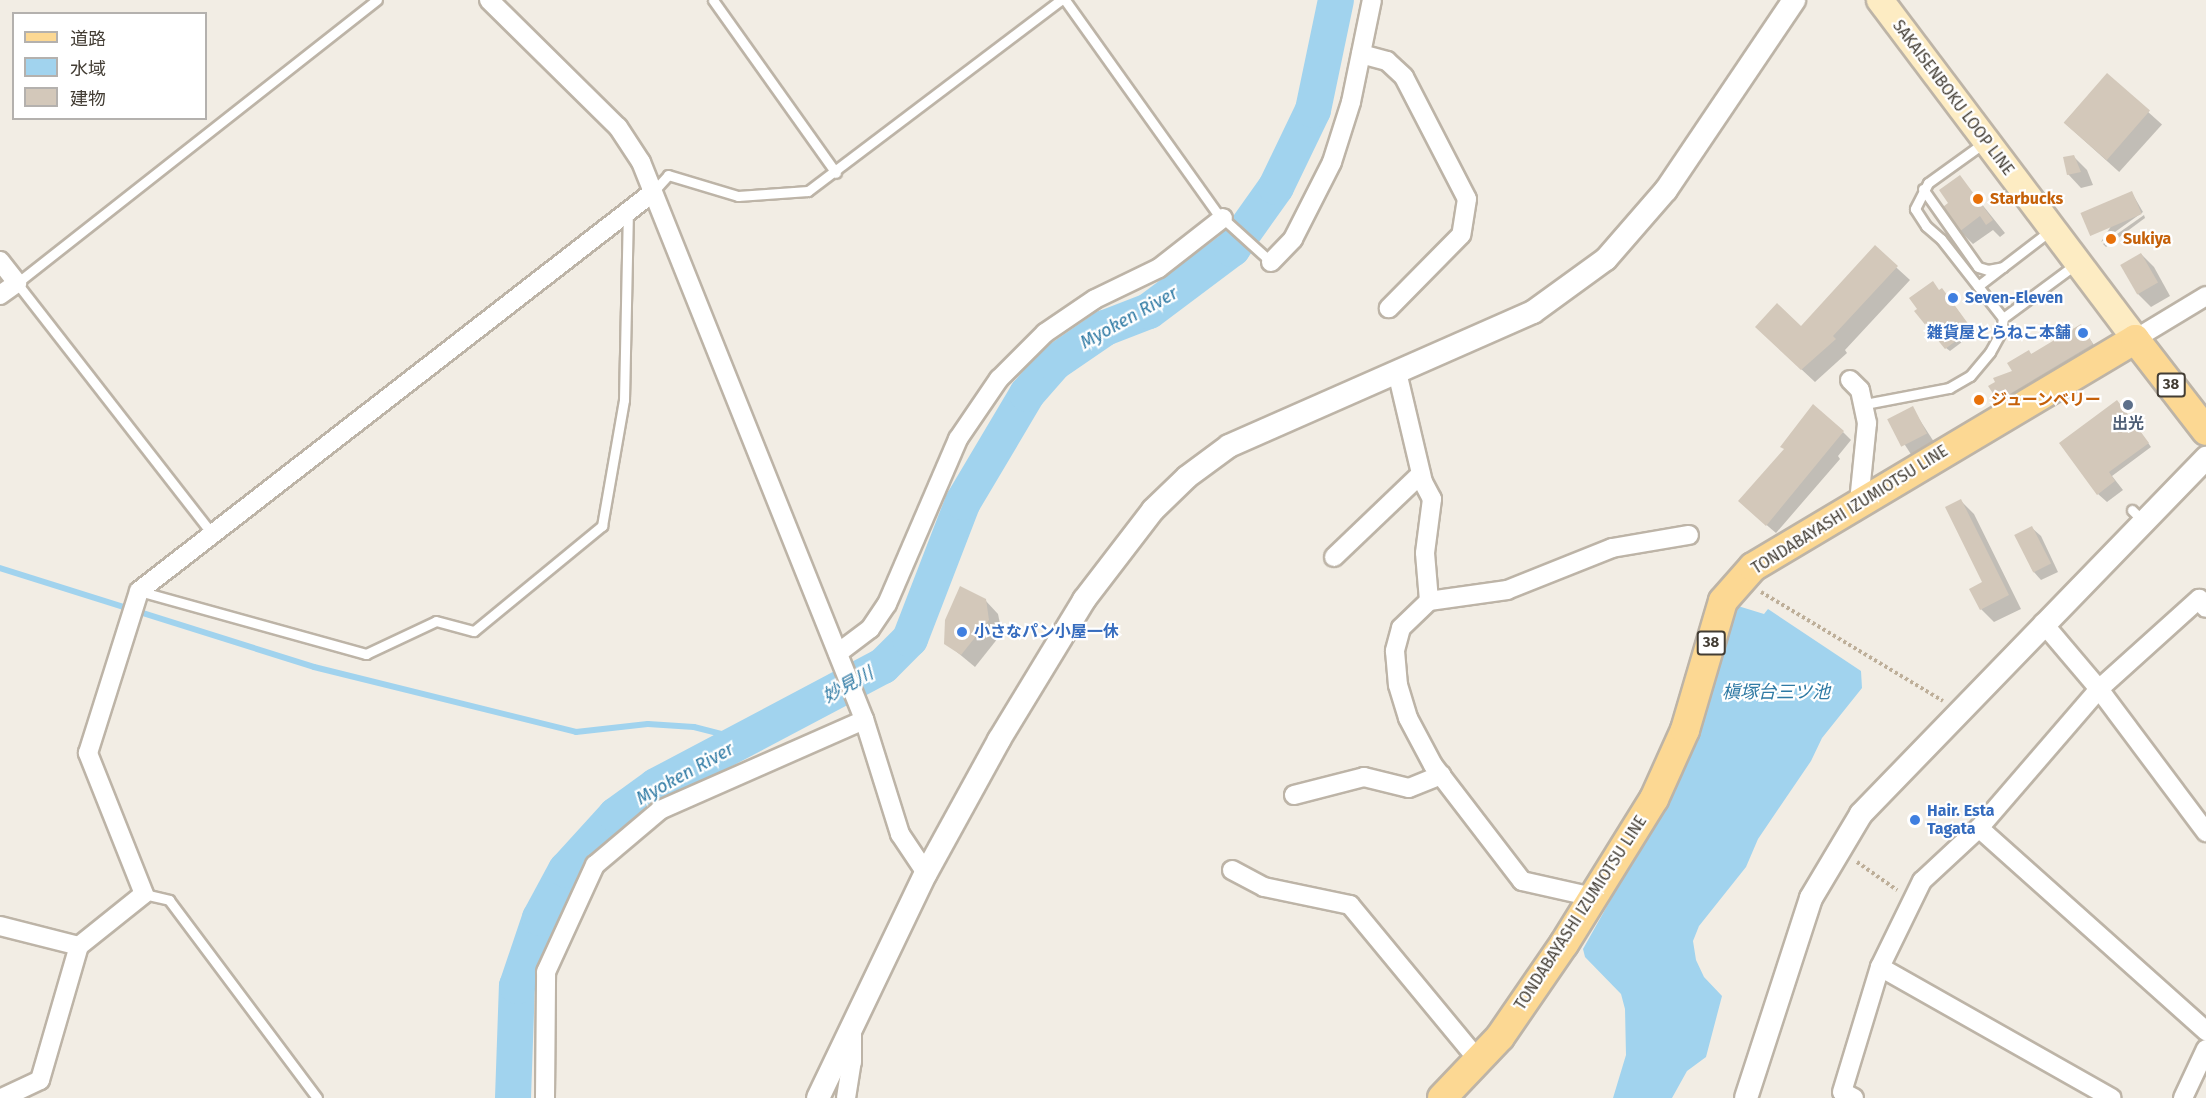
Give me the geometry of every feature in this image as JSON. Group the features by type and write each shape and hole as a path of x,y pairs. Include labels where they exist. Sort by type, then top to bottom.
{"main road":[{"name":"SAKAISENBOKU LOOP LINE","path":"1880,0 2135,339"},
{"name":"38","path":"2135,339 2206,430"},
{"name":"TONDABAYASHI IZUMIOTSU LINE","path":"1442,1098 1479,1061 1513,1018 1654,799 1685,730 1723,601 1729,592 1753,567 2135,339"}],"street":[{"path":"489,0 618,128 641,162 864,719 900,834 926,873"},
{"path":"1271,262 1293,239 1332,162 1361,54 1372,0"},
{"path":"818,1098 926,873 1084,600 1154,510 1187,477 1229,446 1533,312 1606,259 1666,190 1794,0"},
{"path":"1361,54 1387,62 1404,77 1467,199 1461,235 1389,308"},
{"path":"2,1098 40,1080 79,946 144,894 88,753 139,591 652,193"},
{"path":"838,654 870,629 886,604 958,439 999,379 1045,333 1095,299 1159,268 1223,218"},
{"path":"0,261 17,282 0,295"},
{"path":"2135,339 2206,296"},
{"path":"1397,372 1421,474 1432,499 1425,553 1429,601"},
{"path":"1850,380 1860,390 1865,404 1867,423 1859,502"},
{"path":"1746,1098 1812,898 1861,814 2043,623 2137,515 2206,458"},
{"path":"1334,556 1421,474"},
{"path":"1593,897 1522,881 1441,775 1408,718 1398,685 1395,651 1401,628 1429,601 1507,590 1612,548 1689,536"},
{"path":"1845,1096 1880,967 1922,881 1979,828 2099,689 2199,599 2206,608"},
{"path":"2043,623 2099,689 2206,832"},
{"path":"545,1098 546,972 595,865 660,810 864,719"},
{"path":"1294,795 1364,777 1409,788 1441,775"},
{"path":"1979,828 2206,1031"},
{"path":"1232,870 1264,887 1350,905 1479,1061"},
{"path":"0,926 79,946"},
{"path":"1880,967 2112,1098"},
{"path":"846,1098 852,1062 852,1024"},
{"path":"2183,1098 2206,1049"}],"lane":[{"path":"213,535 17,282 377,0"},
{"path":"713,0 836,173"},
{"path":"652,193 668,175 738,196 808,191 836,173 1063,0 1223,218 1271,262"},
{"path":"1982,136 1923,189 1915,209 2003,318"},
{"path":"1923,189 1978,267 1988,270 2003,267"},
{"path":"139,591 366,654 436,621 474,631 602,526 624,400 628,211"},
{"path":"1978,286 2052,229"},
{"path":"1865,404 1949,388 1970,376 1990,352 2001,332 2003,318 2078,262"},
{"path":"144,894 169,900 317,1098"}],"path":[{"path":"1764,594 1960,711"},
{"path":"1840,850 1912,901"}],"water":[{"name":"槇塚台三ツ池","path":"1738,606 1764,614 1768,609 1861,671 1862,688 1822,738 1811,761 1758,839 1746,867 1699,926 1693,941 1696,960 1704,977 1722,996 1706,1057 1687,1071 1672,1098 1613,1098 1626,1055 1625,1009 1621,994 1585,957 1583,949 1666,801"}],"building":[{"path":"2107,73 2150,110 2107,160 2064,123"},
{"path":"2074,155 2081,172 2067,175 2063,157"},
{"path":"1960,175 1993,220 1986,225 1980,216 1959,232 1939,210 1948,203 1939,190"},
{"path":"2132,191 2142,214 2090,236 2080,213"},
{"path":"1875,245 1898,266 1833,336 1836,339 1801,370 1755,327 1777,303 1801,326"},
{"path":"2141,253 2158,282 2137,294 2120,265"},
{"path":"1933,281 1939,290 1942,288 1972,329 1945,349 1914,311 1917,309 1909,298"},
{"path":"2081,324 2093,344 1998,401 1988,386 1995,382 1993,378 2012,371 2007,363 2029,350 2031,354"},
{"path":"2117,400 2149,443 2109,472 2115,481 2097,495 2059,443"},
{"path":"1813,404 1844,431 1766,526 1738,501 1784,449 1780,447"},
{"path":"1913,406 1927,434 1901,447 1887,419"},
{"path":"1961,499 2009,595 1980,610 1969,589 1982,582 1945,507"},
{"path":"2032,526 2051,563 2033,573 2014,535"},
{"name":"小さなパン小屋一休","path":"960,586 986,599 989,620 961,655 944,644 945,620"}],"waterway":[{"name":"Myoken River","path":"513,1098 517,986 540,918 566,870 616,815 656,786 883,666 910,639 963,502 1027,394 1054,363 1105,328 1149,311 1232,249 1276,187 1313,110 1336,0"},
{"path":"0,568 314,667 576,732 648,724 694,727 745,740"}],"place":[{"name":"Starbucks","path":"1978,199"},
{"name":"Sukiya","path":"2111,239"},
{"name":"Seven-Eleven","path":"1953,298"},
{"name":"雑貨屋とらねこ本舗","path":"2083,333"},
{"name":"ジューンベリー","path":"1979,400"},
{"name":"出光","path":"2128,405"},
{"name":"小さなパン小屋一休","path":"962,632"},
{"name":"Hair. Esta Tagata","path":"1915,820"}],"water label":[{"name":"妙見川","path":"848,685"}]}
